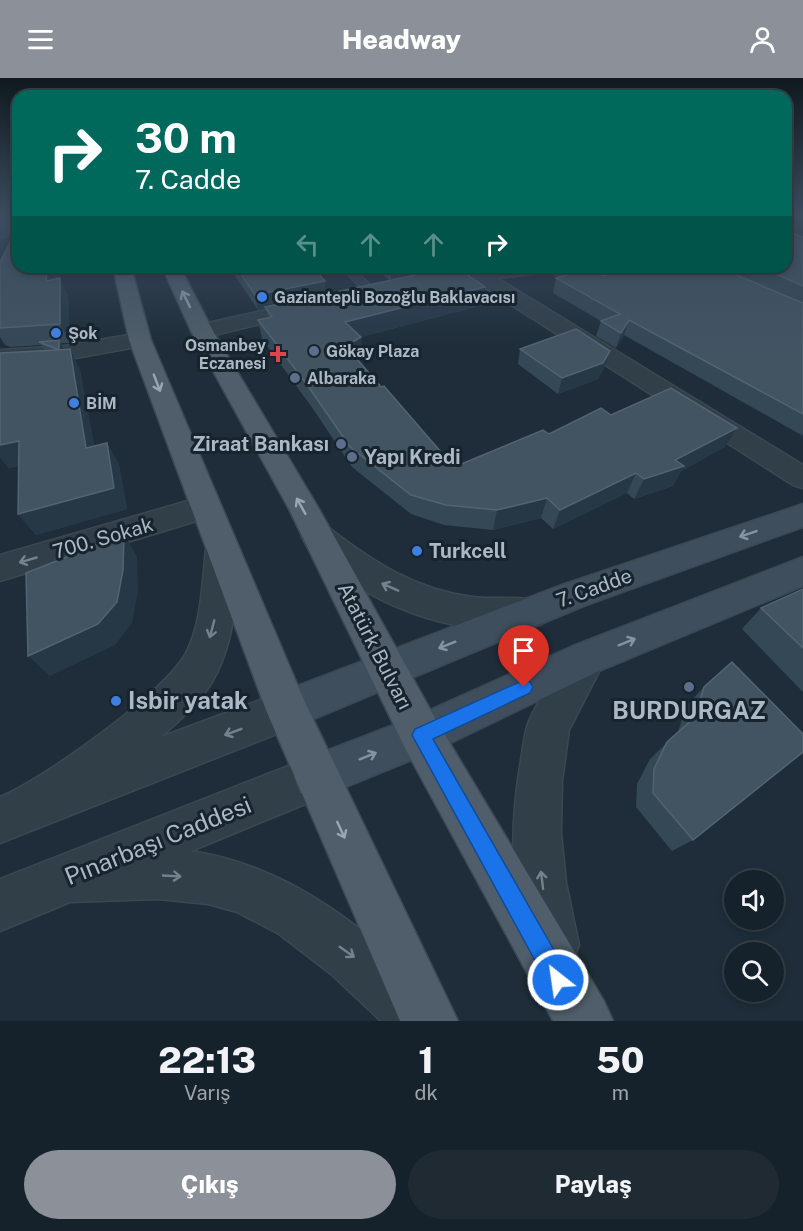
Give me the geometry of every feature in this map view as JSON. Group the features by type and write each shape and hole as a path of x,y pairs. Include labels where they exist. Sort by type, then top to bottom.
{"main road":[{"path":"123,273 140,340 287,710 429,1021"},
{"name":"Atatürk Bulvarı","path":"174,273 202,331 318,537 421,735 558,980 584,1021"},
{"name":"7. Cadde","path":"287,710 529,613 803,515"},
{"path":"316,777 421,735 587,658 803,571"}],"street":[{"path":"466,273 803,478"},
{"path":"349,298 394,288"},
{"path":"202,331 326,303"},
{"path":"0,357 64,352 140,340"},
{"name":"700. Sokak","path":"0,568 205,507"},
{"path":"318,537 354,566 385,585 420,598 487,614 529,613"},
{"path":"16,815 131,737 176,696 197,672 206,650 215,616 223,550"},
{"path":"558,980 542,883 537,833 540,781 548,726 587,658"},
{"path":"16,815 287,710"},
{"name":"Pınarbaşı Caddesi","path":"0,905 316,777"},
{"path":"71,877 152,875 206,878 248,890 292,914 356,958 422,1021"}],"lane":[{"path":"352,273 372,292"}],"building":[{"path":"2,259 12,259 12,273 47,273 46,281 60,278 60,324 0,328"},
{"path":"792,259 803,259 803,286 773,273 792,273"},
{"path":"240,273 318,273 325,281 255,295"},
{"path":"425,273 465,273 485,287 345,322 361,337 346,346 454,467 543,430 549,434 601,408 611,415 671,388 737,428 675,460 684,466 644,479 636,473 560,510 547,498 497,510 446,505 411,495 350,447 258,320 272,317 265,307"},
{"path":"573,273 603,273 603,276 612,273 731,273 803,303 803,414 629,320 621,333 601,321 620,314 556,278"},
{"path":"576,329 610,351 603,363 562,378 520,349"},
{"path":"59,340 59,350 39,342"},
{"path":"70,349 86,448 107,443 114,488 18,514 19,441 0,445 0,353"},
{"path":"124,534 123,570 117,602 98,624 28,656 26,573"},
{"path":"803,589 803,648 761,608"},
{"path":"732,662 803,734 803,752 693,840 653,793 654,769 667,742 695,717 704,687"}],"place":[{"name":"Gaziantepli Bozoğlu Baklavacısı","path":"262,297"},
{"name":"Şok","path":"56,333"},
{"name":"Gökay Plaza","path":"314,351"},
{"name":"Osmanbey Eczanesi","path":"278,354"},
{"name":"Albaraka","path":"295,378"},
{"name":"BİM","path":"74,403"},
{"name":"Ziraat Bankası","path":"341,444"},
{"name":"Yapı Kredi","path":"352,457"},
{"name":"Turkcell","path":"417,551"},
{"name":"BURDURGAZ","path":"689,687"},
{"name":"Isbir yatak","path":"116,701"}],"route":[{"path":"524,687 421,735 558,980"}]}
